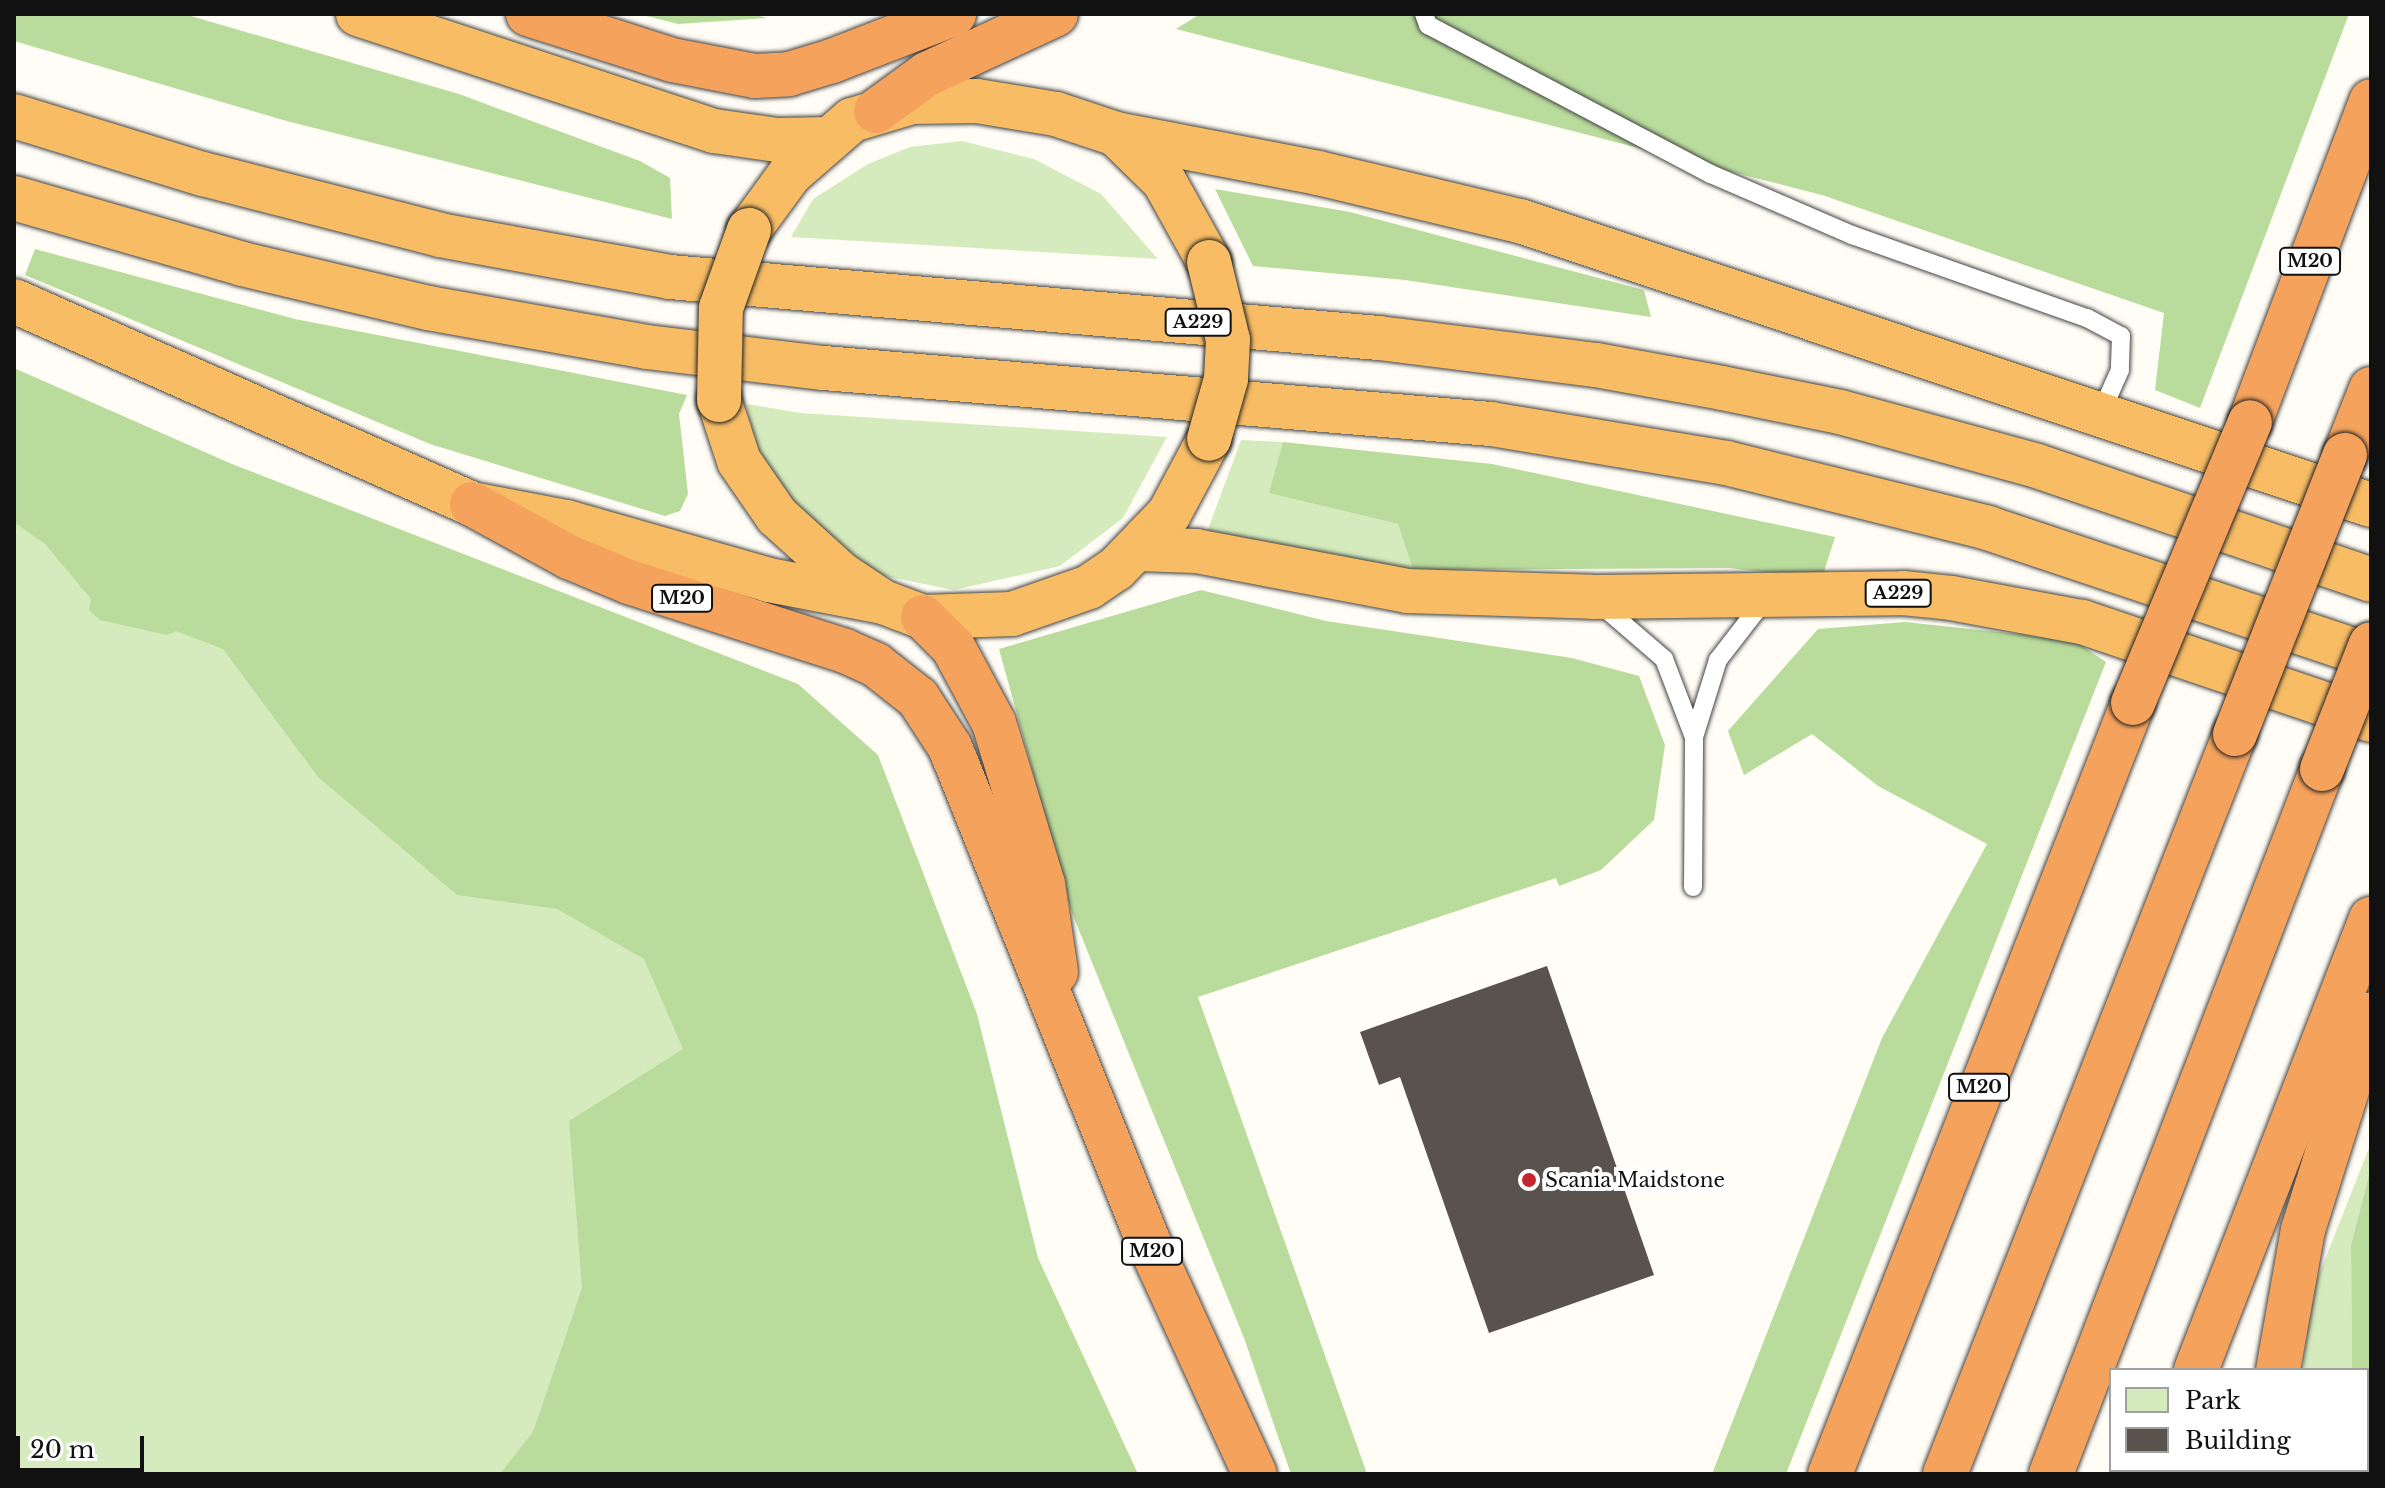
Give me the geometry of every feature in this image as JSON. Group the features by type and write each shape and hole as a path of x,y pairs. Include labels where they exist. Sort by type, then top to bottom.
{"highway":[{"path":"358,14 714,131 777,140 830,139"},
{"path":"528,14 672,60 755,76 789,74 832,61 954,14"},
{"path":"876,111 927,74 1056,14"},
{"path":"883,602 810,550 777,516 739,461 719,400 721,308 749,230 790,174 852,120 912,102 977,101 1056,114 1116,134 1303,169 1520,221 2371,505"},
{"name":"M20","path":"1830,1474 2133,703 2250,422 2371,101"},
{"name":"A229","path":"14,116 203,174 440,235 670,277 1379,338 1596,365 1737,391 1840,412 2037,466 2371,580"},
{"path":"14,301 472,504 566,522 769,580 883,602 923,617 985,617 1049,604 1089,587 1139,549 1169,514 1209,439 1226,379 1228,340 1209,262 1164,181 1116,134"},
{"path":"14,198 242,264 428,308 647,347 824,368 1491,424 1680,454 1988,528 2371,656"},
{"path":"1945,1474 2371,389"},
{"name":"M20","path":"472,504 569,557 629,582 845,651 876,665 918,698 950,747 1006,898 1064,1022 1149,1243 1255,1474"},
{"name":"A229","path":"1139,549 1208,553 1407,591 1593,597 1903,593 2082,622 2371,720"},
{"name":"M20","path":"923,617 953,647 994,723 1043,884 1064,1022"},
{"path":"2051,1474 2371,644"},
{"path":"2197,1368 2371,919"},
{"path":"2278,1368 2303,1230 2371,1014"}],"lane":[{"path":"1424,14 1428,25 1711,174 1852,235 2087,318 2121,336 2120,370 2100,415"},
{"path":"1693,887 1694,737 1718,660 1770,593"},
{"path":"1593,597 1664,659 1694,737"}],"green space":[{"path":"14,14 184,14 459,94 640,161 670,178 672,219 283,120 14,41"},
{"path":"639,14 753,14 767,18 678,24"},
{"path":"1200,14 2349,14 2200,408 2155,390 2164,313 1822,195 1176,29"},
{"path":"962,141 1034,159 1101,194 1158,259 791,237 813,199 868,164 910,147"},
{"path":"1215,189 1350,212 1644,290 1651,317 1405,280 1253,266"},
{"path":"35,249 295,319 687,395 679,414 688,494 680,511 665,516 430,444 25,275"},
{"path":"14,368 232,464 798,684 878,755 977,1014 1038,1258 1138,1474 500,1474 533,1432 582,1288 569,1121 683,1049 644,959 557,909 457,895 318,777 223,649 176,631 167,635 100,620 89,610 91,599 45,544 14,522"},
{"path":"747,404 801,413 1167,437 1123,518 1060,566 954,590 874,574 802,518 755,448"},
{"path":"1241,440 1283,442 1270,493 1398,524 1413,570 1389,571 1207,532"},
{"path":"1283,442 1492,464 1835,537 1822,578 1728,568 1413,570 1398,524 1269,493"},
{"path":"14,477 767,766 1038,1474 14,1474"},
{"path":"1201,590 1326,621 1572,658 1639,676 1665,745 1654,820 1601,870 1559,886 1556,878 1198,997 1367,1474 1291,1474 1244,1338 1072,913 999,649"},
{"path":"1905,622 2073,640 2106,662 1786,1474 1712,1474 1882,1038 1987,844 1878,786 1812,734 1744,775 1728,731 1818,629"},
{"path":"2371,1143 2371,1167 2351,1245 2352,1368 2303,1368 2312,1292"},
{"path":"2371,1167 2371,1474 2366,1474 2369,1472 2369,1368 2352,1368 2351,1245"}],"building":[{"name":"Scania Maidstone","path":"1547,966 1654,1275 1489,1333 1400,1077 1379,1085 1360,1032"}],"place":[{"name":"Scania Maidstone","path":"1529,1180"}]}
